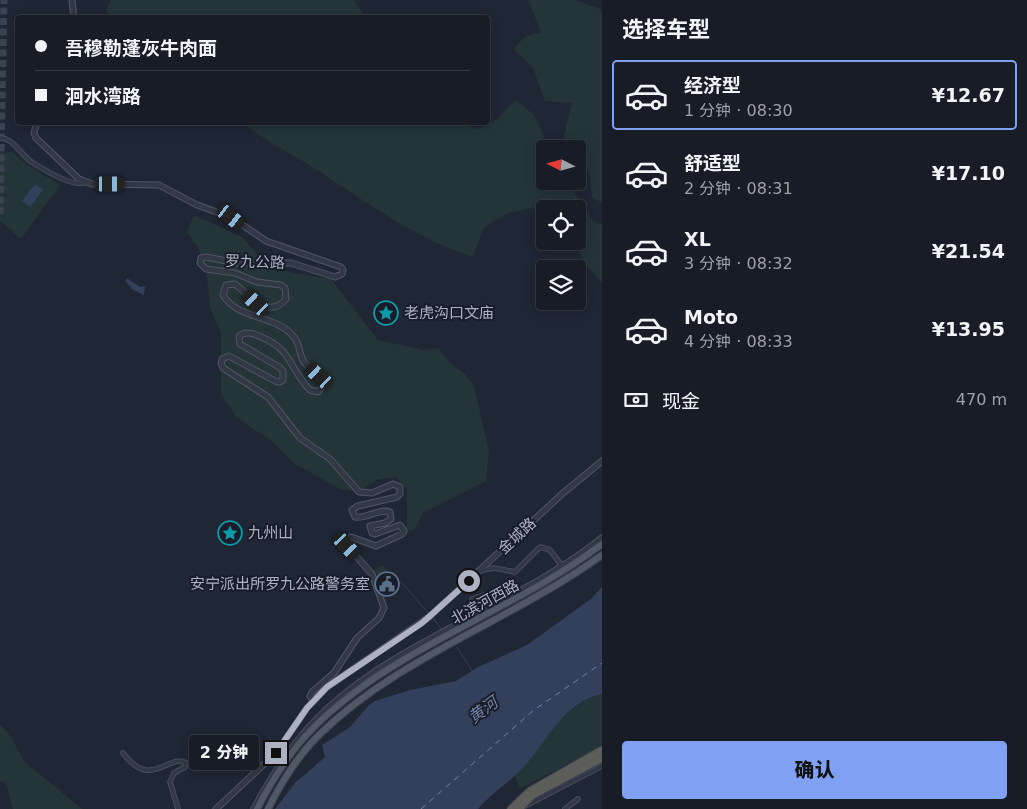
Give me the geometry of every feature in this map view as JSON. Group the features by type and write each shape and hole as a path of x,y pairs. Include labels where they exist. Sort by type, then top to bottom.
{"highway":[{"path":"518,808 530,791 602,750"},
{"path":"518,808 533,795 602,758"}],"main road":[{"name":"北滨河西路","path":"257,809 288,758 312,729 366,683 602,544"},
{"name":"北滨河西路","path":"268,809 295,764 318,735 372,691 560,585 602,555"}],"street":[{"path":"72,0 74,15"},
{"path":"36,125 34,133 39,142 72,174 86,182"},
{"path":"0,138 10,141 30,160 63,179 74,183 86,182"},
{"name":"罗九公路","path":"86,182 159,184 197,205 231,217 266,241 341,267 343,270 342,274 336,277 291,263 238,263 206,257 202,258 200,263 206,269 235,273 257,282 281,284 285,288 286,299 277,306 270,308 262,306 235,284 226,285 222,290 223,295 238,311 273,322 288,332 298,343 304,361 319,376 323,385 318,392 310,390 283,349 270,340 249,333 239,336 240,344 279,367 285,375 284,380 280,382 275,381 230,356 222,359 223,368 268,397 300,438 324,454 359,492 372,493 393,484 400,487 400,494 397,497 358,506 352,510 355,517 360,518 383,511 390,512 391,519 389,521 370,526 372,533 375,534 400,525 404,531 402,534 376,546 351,537 346,542 347,546 372,574 384,608 379,618 357,638 334,673 312,692 310,696 313,700"},
{"name":"金城路","path":"313,700 341,676 431,616 562,494 602,461"},
{"path":"253,809 286,754 310,724 336,700 366,677 502,600 563,568 602,537"},
{"path":"479,571 494,568 515,572 540,547 550,550 563,568"},
{"path":"472,599 490,593 498,594 502,600"},
{"path":"216,809 276,753 313,700"},
{"path":"123,754 132,765 152,771 179,762 186,763 185,767 174,774 170,782 178,809"},
{"path":"518,808 533,803 602,766"},
{"path":"565,809 578,799"}],"shaded area":[{"path":"111,0 354,0 364,15 108,15 106,10"},
{"path":"528,0 575,0 600,9 602,12 602,203 592,197 589,170 586,171 586,140 563,140 572,103 545,101 533,68 513,49 526,36 541,32"},
{"path":"516,100 534,115 546,140 536,140 536,190 573,190 579,200 536,200 536,209 532,208 508,213 484,227 473,257 430,240 389,217 311,166 268,141 247,125 465,125 478,129 490,125 490,123 497,119"},
{"path":"0,149 5,153 12,151 27,165 60,185 21,239 0,221"},
{"path":"586,210 593,221 602,225 602,283 586,265 586,260 583,260 578,250 586,250"},
{"path":"194,215 242,237 271,269 331,279 378,340 424,350 438,348 451,364 464,373 474,385 489,452 486,481 423,513 414,530 407,531 407,490 396,477 376,480 360,491 342,490 295,464 273,442 237,418 221,394 221,333 210,308 206,267 198,248 187,232"},
{"path":"383,565 389,577 381,582 374,570"},
{"path":"602,694 602,747 519,789 515,775 553,728 574,708"},
{"path":"0,725 12,738 26,763 82,809 13,809 6,783 0,781"}],"water":[{"path":"35,184 43,190 30,207 22,201"},
{"path":"127,278 140,287 145,286 144,295 133,290 125,281"},
{"name":"黄河","path":"602,587 602,694 576,706 566,715 521,770 478,809 275,809 295,783 325,757 322,745 350,727 369,705 375,701 410,690 456,681 478,667 527,645 592,598"}],"waterway":[{"path":"396,578 429,614"},
{"path":"432,617 442,630"},
{"path":"457,647 473,672"}],"ferry route":[{"path":"421,809 534,710 602,663"}],"tunnel":[{"path":"0,214 4,0"}],"place":[{"name":"老虎沟口文庙","path":"386,313"},
{"name":"九州山","path":"230,533"},
{"name":"安宁派出所罗九公路警务室","path":"387,584"}],"route":[{"path":"276,753 313,700 327,687 429,618 469,581"}]}
